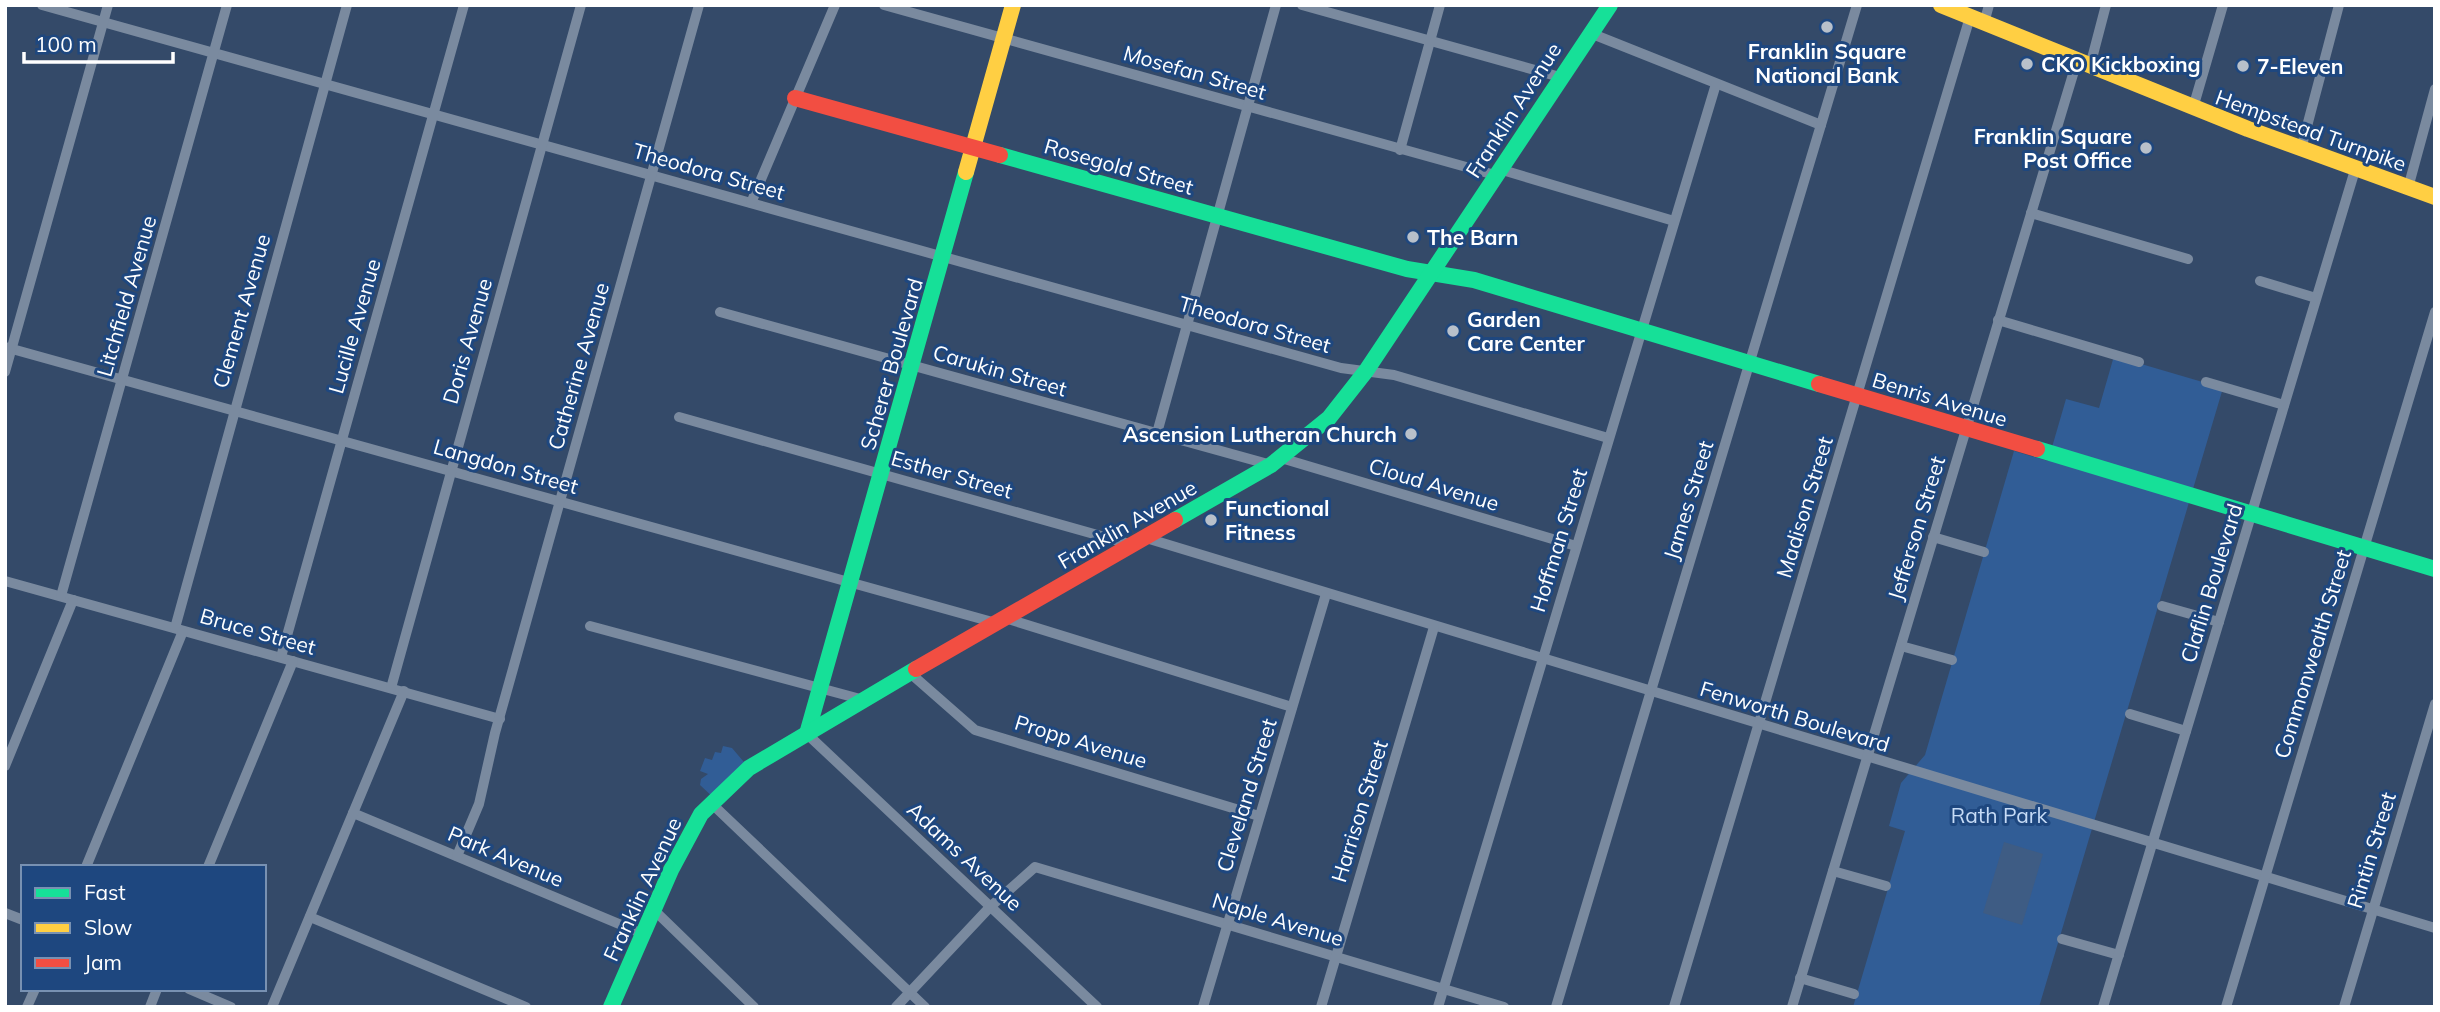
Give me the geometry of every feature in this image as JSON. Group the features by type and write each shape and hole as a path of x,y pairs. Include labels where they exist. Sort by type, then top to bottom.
{"street":[{"name":"Theodora Street","path":"43,5 1341,368 1394,374 1608,438"},
{"path":"5,372 9,347 108,5"},
{"name":"Litchfield Avenue","path":"61,596 227,5"},
{"name":"Clement Avenue","path":"87,865 179,630 233,410 346,5"},
{"name":"Lucille Avenue","path":"281,657 464,5"},
{"name":"Doris Avenue","path":"391,688 581,5"},
{"name":"Catherine Avenue","path":"457,856 479,804 560,501 699,5"},
{"path":"751,203 835,5"},
{"name":"Mosefan Street","path":"884,5 1401,150 1497,172 1674,221"},
{"name":"Scherer Boulevard","path":"807,734 852,583 1013,5"},
{"path":"1157,433 1276,5"},
{"path":"1301,5 1560,78"},
{"path":"1401,150 1440,5"},
{"name":"Franklin Avenue","path":"611,1007 689,835 711,803 749,768 1276,461 1329,418 1366,371 1610,5"},
{"name":"James Street","path":"1556,1007 1857,5"},
{"name":"Hempstead Turnpike","path":"1941,5 2193,108 2355,170 2435,197"},
{"name":"Madison Street","path":"1674,1007 1858,396 1977,20 1989,5"},
{"name":"Jefferson Street","path":"1792,1007 2031,213 2106,5"},
{"path":"2193,108 2223,5"},
{"path":"2301,149 2339,5"},
{"path":"1590,33 1821,125"},
{"name":"Hoffman Street","path":"1438,1007 1716,84"},
{"path":"2409,188 2435,89"},
{"name":"Rosegold Street","path":"795,98 1407,269 1432,272"},
{"name":"Claflin Boulevard","path":"2103,1007 2355,170"},
{"path":"2031,213 2188,259"},
{"name":"Benris Avenue","path":"1432,272 1474,280 2435,569"},
{"path":"2260,281 2316,298"},
{"name":"Carukin Street","path":"720,312 1157,433 1276,461"},
{"name":"Commonwealth Street","path":"2226,1007 2435,312"},
{"path":"1998,320 2139,362"},
{"name":"Langdon Street","path":"9,347 852,583 1000,621 1292,708"},
{"path":"2206,382 2284,405"},
{"name":"Esther Street","path":"679,417 1139,542"},
{"name":"Cloud Avenue","path":"1276,461 1576,546"},
{"path":"1933,537 1984,552"},
{"name":"Fenworth Boulevard","path":"1139,542 1326,594 2435,928"},
{"name":"Bruce Street","path":"5,581 500,719"},
{"name":"Cleveland Street","path":"1203,1007 1326,594"},
{"path":"5,766 73,600"},
{"path":"2162,606 2219,622"},
{"path":"590,626 864,700"},
{"name":"Harrison Street","path":"1321,1007 1434,627"},
{"path":"1901,646 1952,660"},
{"path":"209,865 293,662"},
{"name":"Propp Avenue","path":"910,673 975,730 1259,816"},
{"path":"272,1007 404,691"},
{"name":"Rintin Street","path":"2344,1007 2435,704"},
{"path":"2130,713 2186,731"},
{"name":"Adams Avenue","path":"807,734 1097,1007"},
{"path":"711,803 925,1007"},
{"name":"Park Avenue","path":"353,813 643,934"},
{"name":"Naple Avenue","path":"990,907 1029,870 1040,869 1504,1007"},
{"path":"1833,870 1886,886"},
{"path":"896,1007 990,907"},
{"path":"654,910 754,1007"},
{"path":"310,917 526,1007"},
{"path":"2062,939 2119,955"},
{"path":"1800,978 1854,993"},
{"path":"27,1007 34,991"},
{"path":"194,991 231,1007"}],"green space":[{"name":"Rath Park","path":"2114,356 2223,388 2039,1007 1853,1007 1905,831 1889,826 1901,783 1925,755 2014,451 2048,461 2066,399 2099,408"},
{"path":"723,746 732,748 749,768 715,799 700,785 701,779 708,774 700,771 705,758 712,760 715,752 721,753"}],"shaded area":[{"path":"2004,842 2043,854 2022,925 1983,913"}],"traffic: fast":[{"path":"1175,520 1271,465 1329,418 1366,371 1610,5"},
{"path":"1000,155 1407,269 1474,280 1819,384"},
{"path":"807,734 966,172"},
{"path":"2037,449 2435,569"},
{"path":"611,1007 671,870 701,814 749,768 916,669"}],"traffic: slow":[{"path":"966,172 1013,5"},
{"path":"1941,5 2248,129 2435,197"}],"traffic: jam":[{"path":"795,98 1000,155"},
{"path":"1819,384 2037,449"},
{"path":"916,669 1175,520"}],"place":[{"name":"Franklin Square National Bank","path":"1827,27"},
{"name":"CKO Kickboxing","path":"2027,64"},
{"name":"7-Eleven","path":"2243,66"},
{"name":"Franklin Square Post Office","path":"2146,148"},
{"name":"The Barn","path":"1413,237"},
{"name":"Garden Care Center","path":"1453,331"},
{"name":"Ascension Lutheran Church","path":"1411,434"},
{"name":"Functional Fitness","path":"1211,520"}]}
